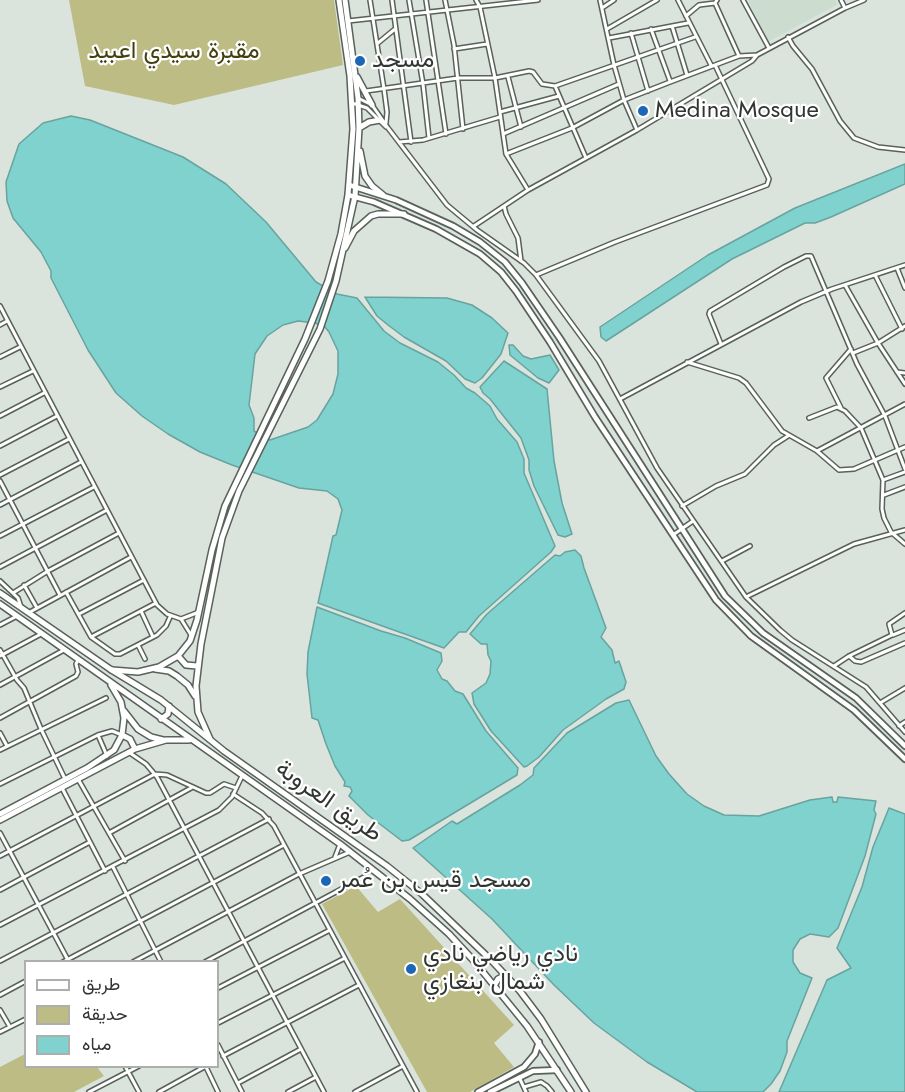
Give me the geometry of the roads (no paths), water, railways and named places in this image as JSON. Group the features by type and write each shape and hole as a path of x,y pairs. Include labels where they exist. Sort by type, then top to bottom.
{"main road":[{"path":"195,698 197,666 220,544 229,514 241,479 320,329 336,281 342,254 359,128 339,0"},
{"path":"345,0 356,77 352,129 352,186"},
{"path":"356,77 372,105"},
{"path":"359,128 366,123 384,124"},
{"path":"358,144 365,176 383,195"},
{"path":"352,186 383,195 453,226 489,248 505,262 522,283 580,369 716,584 738,610 770,637 856,698 905,746"},
{"path":"351,196 404,214 457,240 492,264 509,281 710,592 739,625 764,646 839,698 905,759"},
{"path":"154,669 178,656 192,637 218,527 297,357 328,281 351,196"},
{"path":"342,254 354,231 366,219 378,214 404,214"},
{"name":"طريق العروبة","path":"0,593 110,669 169,706 279,791 405,880 506,975 535,1011 586,1092"},
{"name":"طريق العروبة","path":"0,604 340,844 397,888 462,947 539,1042 571,1092"},
{"path":"178,656 186,665 197,666"},
{"path":"110,669 132,673 154,669 164,670 177,676 188,685 195,698 200,719 210,739"},
{"path":"106,679 117,694 131,722 142,732 166,740"},
{"path":"161,719 168,714 169,706"},
{"path":"0,814 107,756 122,735 123,710"},
{"path":"122,735 130,739 135,749"},
{"path":"0,820 135,749 166,740 191,740"},
{"path":"494,986 500,978 506,975"},
{"path":"480,1092 524,1067 534,1054 539,1042"},
{"path":"490,1092 537,1070 558,1070"}],"street":[{"path":"370,0 387,112 384,124"},
{"path":"392,0 411,142"},
{"path":"409,0 423,84 429,138"},
{"path":"426,0 446,134"},
{"path":"445,0 449,10 463,129"},
{"path":"476,0 480,7 495,78 506,154 528,190"},
{"path":"348,21 538,0"},
{"path":"600,0 614,65 624,100 637,130"},
{"path":"602,8 614,0"},
{"path":"608,29 657,0"},
{"path":"536,274 767,185 769,179 721,79 695,37 678,0"},
{"path":"744,0 768,48"},
{"path":"841,0 845,8"},
{"path":"474,226 528,190 637,130 752,61 768,48 864,0"},
{"path":"686,16 699,5 716,1 739,56"},
{"path":"609,38 688,23"},
{"path":"672,26 687,75"},
{"path":"377,44 395,29"},
{"path":"651,30 670,82"},
{"path":"631,33 648,90"},
{"path":"365,91 458,78 495,78 531,71 542,84 555,86 695,37"},
{"path":"789,37 793,46 812,69 840,121 854,138 878,147 905,150"},
{"path":"454,49 487,44"},
{"path":"506,154 572,128 648,90 739,56 757,55"},
{"path":"508,76 521,127"},
{"path":"502,134 620,84"},
{"path":"555,86 586,158"},
{"path":"499,112 559,96"},
{"path":"355,101 372,105 384,124"},
{"path":"355,101 370,109 384,124 447,205 536,274 599,361 657,468 746,597 786,635 866,687 905,732"},
{"path":"399,142 411,142 446,134 500,117"},
{"path":"504,206 518,238 521,261"},
{"path":"721,344 709,314 710,311 796,260 806,256 812,258 852,351 885,416 905,470 883,480"},
{"path":"620,399 801,302 825,291 905,265"},
{"path":"897,268 905,288"},
{"path":"875,275 904,327 878,343 852,351 826,378 841,408 861,428 883,480 882,509 891,532 905,544"},
{"path":"845,285 878,343 905,384"},
{"path":"0,306 156,603 170,616 181,620 192,637"},
{"path":"0,325 7,321"},
{"path":"0,357 20,347"},
{"path":"687,362 739,378 746,383 788,436 816,451 839,470 854,469 899,452 905,447"},
{"path":"0,387 33,371"},
{"path":"897,372 905,373"},
{"path":"0,416 44,393"},
{"path":"816,451 905,404"},
{"path":"809,418 834,407 841,408"},
{"path":"0,446 57,416"},
{"path":"682,506 716,486 745,474 788,436"},
{"path":"0,475 69,439"},
{"path":"0,505 81,462"},
{"path":"0,481 60,595"},
{"path":"0,536 94,487"},
{"path":"884,495 905,487"},
{"path":"0,567 107,510"},
{"path":"673,535 693,522"},
{"path":"746,597 854,544 905,530"},
{"path":"13,593 48,571 119,533"},
{"path":"722,561 750,546"},
{"path":"28,613 131,556"},
{"path":"78,614 144,580"},
{"path":"0,581 21,603 21,609"},
{"path":"24,585 37,608"},
{"path":"66,592 92,637 115,654 153,637 166,626 170,616"},
{"path":"92,637 156,603"},
{"path":"141,611 153,637"},
{"path":"181,620 199,611"},
{"path":"892,635 889,624 904,614"},
{"path":"0,625 17,616"},
{"path":"834,666 849,656 905,630"},
{"path":"1,655 41,633"},
{"path":"849,656 861,662 905,643"},
{"path":"138,645 145,658"},
{"path":"0,650 1,655 24,688 65,779"},
{"path":"0,685 65,650"},
{"path":"0,718 76,676 78,660"},
{"path":"880,703 905,688"},
{"path":"0,750 106,698"},
{"path":"899,726 905,722"},
{"path":"0,784 98,735 112,731 122,735"},
{"path":"0,733 7,746"},
{"path":"98,735 107,756"},
{"path":"129,752 146,764 155,774 170,800 324,1092"},
{"path":"0,856 155,774 167,775 210,793 224,784 236,788"},
{"path":"0,926 219,810 233,794 242,776"},
{"path":"78,779 124,861"},
{"path":"62,787 105,871"},
{"path":"109,833 192,787"},
{"path":"233,794 269,819 417,1092"},
{"path":"0,961 269,819"},
{"path":"0,833 54,933 66,960"},
{"path":"0,890 90,842"},
{"path":"335,857 340,844"},
{"path":"68,960 284,845"},
{"path":"137,960 300,874 350,852"},
{"path":"112,867 160,960"},
{"path":"209,960 364,877"},
{"path":"219,987 330,930"},
{"path":"219,1022 345,958"},
{"path":"0,995 24,982"},
{"path":"223,1056 359,985"},
{"path":"0,1010 10,1027"},
{"path":"0,1032 24,1020"},
{"path":"219,1047 242,1092"},
{"path":"238,1083 301,1049"},
{"path":"355,1092 403,1066"},
{"path":"126,1068 139,1092"},
{"path":"89,1092 135,1068"},
{"path":"159,1092 202,1068"},
{"path":"207,1068 218,1092"},
{"path":"288,1092 316,1077"},
{"path":"519,1077 526,1092"},
{"path":"524,1087 541,1082 552,1092"}],"water":[{"path":"71,116 90,120 183,157 226,184 266,222 316,282 337,294 357,298 384,331 400,343 438,362 454,375 466,388 490,406 497,419 517,442 524,459 524,473 555,546 551,552 479,616 466,632 459,632 444,648 318,603 333,536 336,535 342,510 338,499 327,491 299,488 232,465 200,452 168,434 142,416 116,393 88,350 51,278 51,271 41,252 13,218 7,201 6,182 19,144 43,123","holes":["298,321 325,327 338,351 338,374 333,394 317,420 308,427 270,440 254,431 254,418 249,405 255,354 267,336 283,325"]},
{"path":"905,164 905,184 831,217 815,223 805,223 732,259 606,341 601,337 600,327 708,255 795,208"},
{"path":"365,297 447,298 472,305 492,318 508,333 501,354 482,378 475,383 465,379 446,361 404,337 377,316"},
{"path":"509,345 513,345 523,356 531,359 550,355 559,370 549,383 538,378 510,355"},
{"path":"504,361 547,389 554,461 562,503 572,534 565,537 558,535 534,486 529,470 529,460 521,438 480,387"},
{"path":"575,550 581,556 606,628 601,637 612,650 615,663 619,661 626,682 624,689 563,730 539,757 524,767 491,731 474,704 472,693 486,683 490,674 491,661 487,644 481,644 470,634 487,614 555,555 560,556 565,552"},
{"path":"317,607 441,653 442,661 437,670 442,679 447,681 455,691 463,694 486,731 518,768 517,775 409,840 402,841 368,815 349,796 352,791 350,787 344,786 345,782 335,766 318,720 312,718 307,674 308,652"},
{"path":"629,700 656,756 669,774 687,794 704,806 724,815 759,816 810,800 832,797 833,802 837,802 838,797 876,801 874,810 876,814 865,856 838,928 829,937 810,934 800,939 793,950 793,962 800,973 812,978 787,1041 787,1052 780,1071 763,1092 697,1092 647,1062 594,1023 554,985 492,919 413,848 452,821 457,824 520,785 533,775 534,768 567,733 616,703"},
{"path":"889,808 905,814 905,1092 779,1092 827,980 851,968 837,948 862,887 873,847"}],"place":[{"name":"مسجد","path":"360,61"},
{"name":"Medina Mosque","path":"643,111"},
{"name":"مسجد قيس بن عُمر","path":"326,881"},
{"name":"نادي رياضي نادي شمال بنغازي","path":"411,969"}],"park label":[{"name":"مقبرة سيدي اعبيد","path":"174,52"}]}
